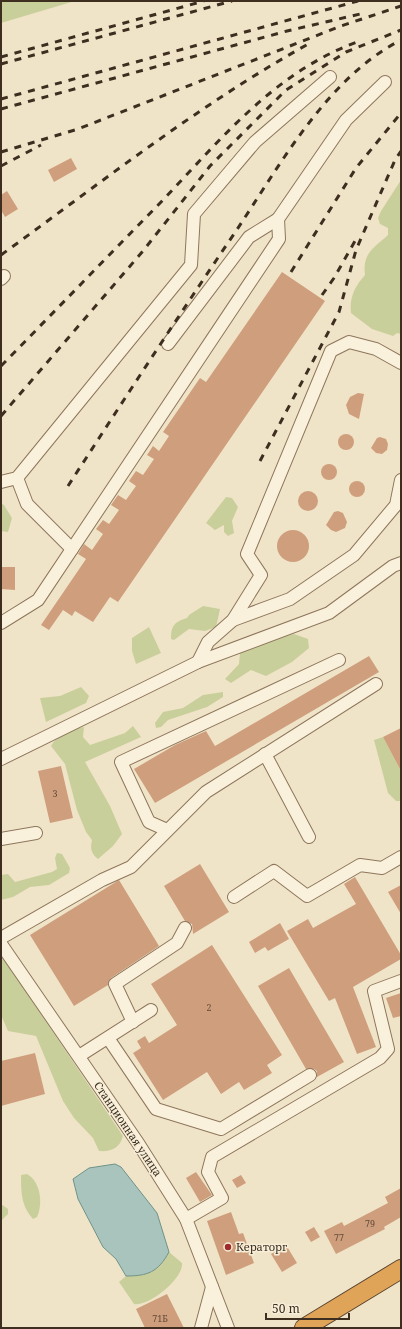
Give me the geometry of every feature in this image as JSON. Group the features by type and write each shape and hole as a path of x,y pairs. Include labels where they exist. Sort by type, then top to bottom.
{"highway":[{"path":"304,1328 401,1269"}],"street":[{"path":"1,482 17,478 191,265 194,214 255,142 330,77"},
{"path":"168,344 249,237 278,219 346,120 385,82"},
{"path":"1,623 38,600 279,239 278,219"},
{"path":"198,662 208,642 233,620 261,575 247,554 331,351 349,342 376,349 401,363"},
{"path":"17,478 27,504 72,549"},
{"path":"233,620 290,599 354,555 396,505 401,480"},
{"path":"1,759 198,662 329,613 393,566 401,563"},
{"path":"167,830 149,822 121,762 339,660"},
{"path":"1,938 102,880 131,866 206,792 376,684"},
{"path":"266,754 309,837"},
{"path":"1,839 36,832"},
{"path":"234,897 274,871 307,896 360,866 382,868 401,857"},
{"path":"133,1022 115,984 177,943 185,928"},
{"name":"Станционная улица","path":"1,944 138,1142 186,1219 228,1328"},
{"path":"186,1219 222,1198 208,1172 212,1158 380,1058 388,1049 374,991 401,981"},
{"path":"79,1056 152,1010"},
{"path":"108,1038 156,1109 221,1129 310,1075"},
{"path":"201,1328 212,1287"}],"green space":[{"path":"1,1 75,1 1,23"},
{"path":"401,180 401,334 397,333 393,336 372,329 351,313 351,302 358,283 365,275 365,261 367,256 388,235 388,228 380,224 378,218"},
{"path":"226,497 232,498 238,507 232,521 234,533 228,536 224,532 224,525 215,530 206,523"},
{"path":"1,503 4,505 12,518 8,532 1,531"},
{"path":"203,606 220,609 216,627 205,631 189,629 174,640 171,639 174,625 187,618"},
{"path":"149,627 161,653 136,664 132,651 132,638"},
{"path":"294,634 308,639 309,648 292,662 266,676 251,670 231,683 225,679 239,664 240,653 251,644"},
{"path":"81,687 89,696 86,703 46,722 40,698 60,696"},
{"path":"223,692 223,697 207,707 168,720 161,727 156,728 155,723 163,712 183,708 203,695"},
{"path":"133,726 141,737 85,762 110,806 122,834 113,846 98,859 92,853 92,840 86,832 77,810 65,764 51,746 61,735 79,728 84,727 83,737 90,745 125,733"},
{"path":"383,737 401,771 401,801 396,801 388,793 374,740"},
{"path":"57,853 62,854 70,868 69,873 49,885 30,887 13,897 1,900 1,875 8,874 15,882 52,872 57,869 55,858"},
{"path":"1,955 123,1136 120,1144 111,1150 99,1151 93,1138 74,1118 63,1101 36,1036 8,1031 1,1015"},
{"path":"27,1174 35,1182 40,1194 39,1212 37,1217 33,1219 26,1209 22,1193 21,1175"},
{"path":"1,1204 8,1209 8,1214 1,1221"},
{"path":"169,1252 182,1263 181,1269 177,1276 172,1283 156,1296 140,1304 134,1304 119,1282 126,1276 140,1275 152,1271 161,1264"}],"water":[{"path":"115,1164 121,1167 157,1213 169,1252 161,1264 152,1272 146,1274 126,1276 116,1259 103,1247 78,1199 73,1179 89,1168"}],"building":[{"path":"71,158 77,169 54,182 48,170"},
{"path":"7,191 18,209 5,217 1,210 1,195"},
{"path":"282,272 325,301 118,602 110,597 93,622 75,611 72,616 63,610 49,630 41,625 86,559 78,554 84,544 92,550 103,534 96,529 103,520 109,524 119,510 111,505 118,495 126,500 136,486 129,481 136,471 143,475 154,459 147,455 153,446 159,451 169,436 163,432 200,378 206,382"},
{"path":"358,393 364,394 359,419 349,414 346,405 350,397"},
{"path":"343,434 349,434 354,439 352,448 349,450 343,450 338,445 338,439"},
{"path":"380,437 386,439 388,444 387,450 382,454 376,453 371,448 377,438"},
{"path":"326,464 332,464 337,469 335,478 332,480 326,480 321,475 321,469"},
{"path":"354,481 360,481 365,486 363,495 360,497 354,497 349,492 349,486"},
{"path":"308,491 315,494 318,501 315,508 308,511 301,508 298,501 301,494"},
{"path":"338,511 343,513 347,522 345,528 336,532 331,530 326,525 334,512"},
{"path":"290,530 296,530 306,537 309,546 308,552 302,559 296,562 290,562 280,555 277,549 277,543 284,533"},
{"path":"1,567 15,567 15,590 1,589"},
{"path":"369,656 379,672 155,803 134,769 175,745 206,731 215,746"},
{"path":"401,728 401,771 383,737"},
{"path":"61,766 73,818 50,823 38,771"},
{"path":"200,864 229,912 193,934 192,924 185,921 164,886"},
{"path":"355,877 401,955 401,959 353,987 376,1047 357,1054 335,998 329,1001 287,931 308,919 313,928 356,904 344,884"},
{"path":"119,880 159,946 111,978 108,985 74,1006 30,935"},
{"path":"401,885 401,914 388,892"},
{"path":"280,923 289,939 268,951 265,947 255,953 249,942"},
{"path":"212,945 282,1055 267,1065 272,1073 244,1090 239,1082 221,1094 207,1072 163,1100 133,1053 141,1048 137,1041 145,1036 149,1043 177,1025 151,984"},
{"path":"289,968 344,1062 317,1077 317,1071 314,1069 306,1069 258,986"},
{"path":"401,993 401,1016 393,1018 386,998"},
{"path":"35,1053 45,1094 1,1106 1,1061"},
{"path":"196,1172 212,1195 200,1202 186,1178"},
{"path":"241,1175 246,1183 237,1188 232,1180"},
{"path":"401,1188 401,1217 384,1227 385,1229 336,1254 324,1231 342,1222 344,1226 388,1203 385,1197"},
{"path":"231,1212 239,1234 243,1233 254,1263 226,1275 207,1221"},
{"path":"314,1227 320,1237 311,1242 305,1232"},
{"path":"286,1245 297,1263 282,1272 271,1254"},
{"path":"167,1294 184,1328 145,1328 136,1309"}],"railway":[{"path":"1,57 204,1"},
{"path":"1,64 232,1"},
{"path":"1,99 358,1"},
{"path":"1,152 78,129 341,26 401,6"},
{"path":"1,109 287,31 360,14"},
{"path":"1,416 143,251 210,166 286,90 346,52 401,30"},
{"path":"68,486 288,151 328,99 351,76 375,56 401,40"},
{"path":"1,366 228,131 251,110 275,89 300,71 327,55 357,42"},
{"path":"1,255 152,144 269,67 310,43"},
{"path":"291,272 356,168 401,113"},
{"path":"1,166 41,145"},
{"path":"260,461 339,312 356,250 395,160 401,151"},
{"path":"322,295 334,278 355,241"}],"place":[{"name":"Кераторг","path":"228,1247"}]}
